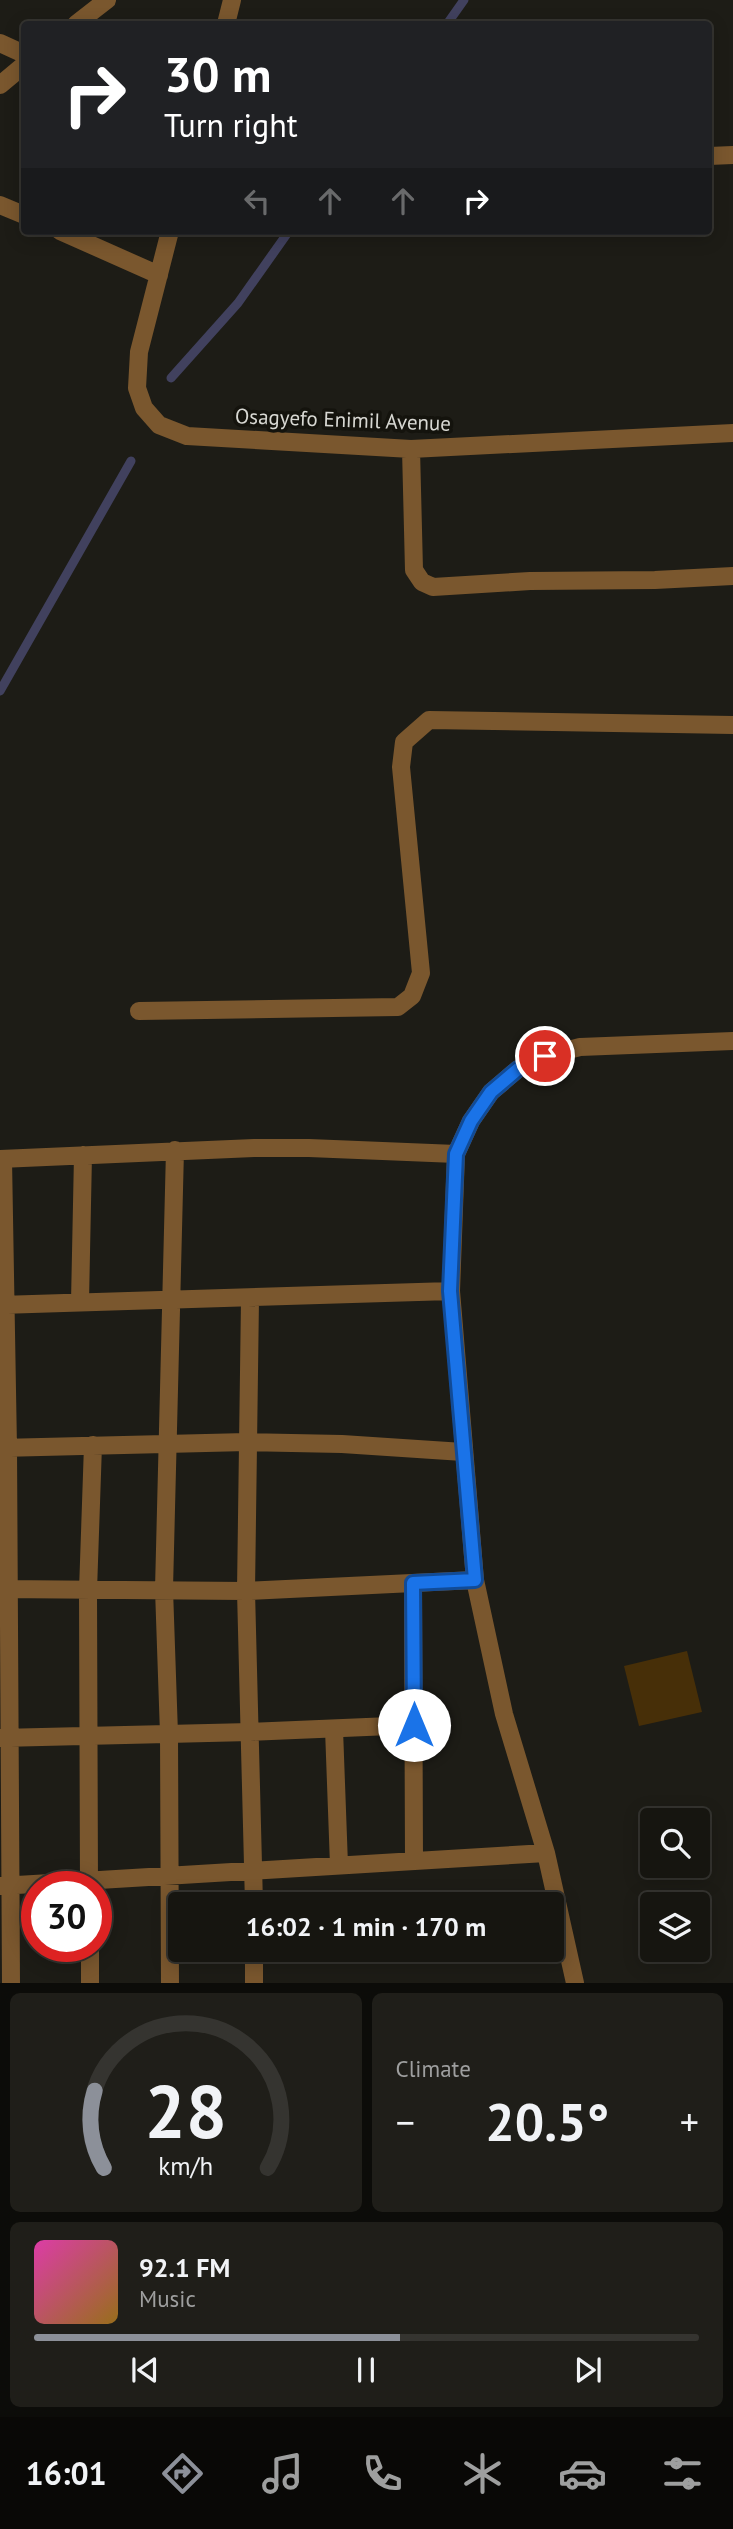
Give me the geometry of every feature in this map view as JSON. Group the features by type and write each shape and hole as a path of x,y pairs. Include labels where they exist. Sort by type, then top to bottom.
{"street":[{"path":"80,21 107,0"},
{"path":"227,21 232,0"},
{"path":"0,43 21,53"},
{"path":"0,85 21,68"},
{"path":"712,156 733,155"},
{"path":"0,205 21,214"},
{"path":"69,235 159,275"},
{"name":"Osagyefo Enimil Avenue","path":"169,235 139,352 137,388 144,408 159,425 187,436 411,449 733,433"},
{"path":"411,449 414,570 422,582 433,587 530,581 733,576"},
{"path":"139,1012 398,1007 412,996 421,973 401,767 404,742 429,720 733,725"},
{"path":"575,1983 546,1853 504,1714 475,1580 450,1291 456,1154 471,1121 491,1092 518,1069 545,1056 580,1046 733,1041"},
{"path":"11,1983 5,1886 1,1159 175,1150 309,1148 456,1154"},
{"path":"170,1983 169,1734 164,1589 175,1150"},
{"path":"80,1303 83,1155"},
{"path":"2,1305 450,1291"},
{"path":"250,1299 246,1591 254,1892"},
{"path":"4,1448 247,1442 342,1444 463,1452"},
{"path":"89,1871 88,1591 93,1445"},
{"path":"5,1589 246,1591 475,1580"},
{"path":"413,1583 414,1861"},
{"path":"4,1738 414,1725"},
{"path":"334,1729 339,1865"},
{"path":"112,1882 546,1853"},
{"path":"90,1962 90,1983"},
{"path":"254,1962 254,1983"}],"building":[{"path":"687,1651 702,1712 639,1726 624,1666"}],"waterway":[{"path":"449,21 464,0"},
{"path":"171,378 238,303 286,235"},
{"path":"0,691 131,461"}],"route":[{"path":"414,1725 413,1583 475,1580 450,1291 456,1154 471,1121 491,1092 518,1069 545,1056"}]}
